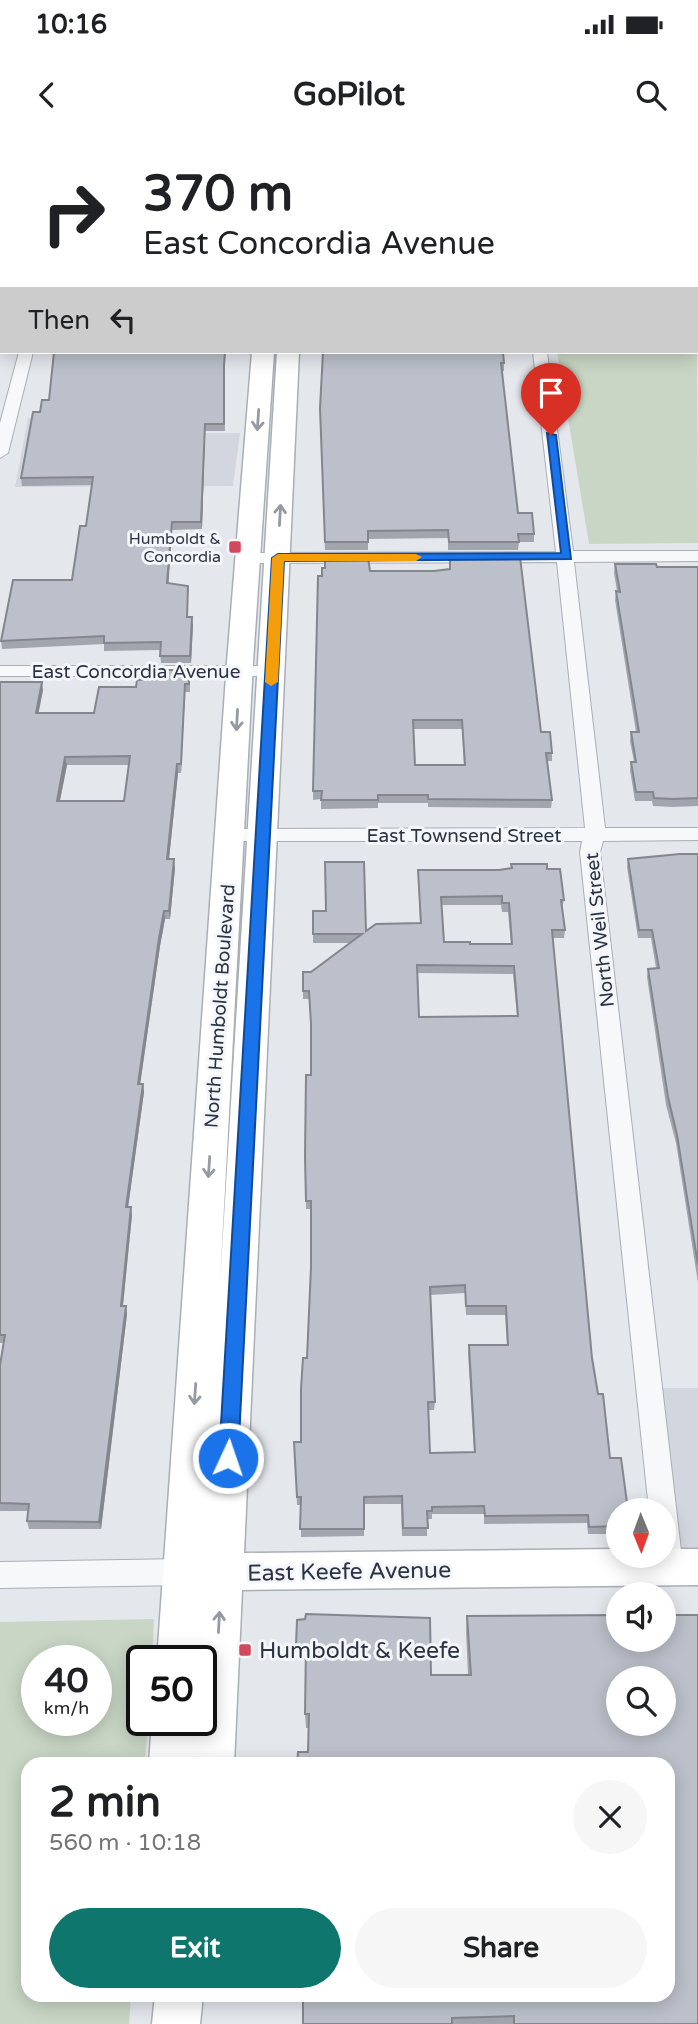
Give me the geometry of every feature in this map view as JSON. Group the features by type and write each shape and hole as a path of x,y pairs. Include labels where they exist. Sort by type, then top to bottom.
{"main road":[{"name":"North Humboldt Boulevard","path":"263,354 263,558"},
{"name":"North Humboldt Boulevard","path":"212,1757 203,1572 230,835 256,671 263,558 288,354"},
{"name":"North Humboldt Boulevard","path":"182,1645 203,1572 263,835 256,671"},
{"name":"East Keefe Avenue","path":"203,1572 684,1567"},
{"path":"171,1757 173,1736"}],"street":[{"path":"0,453 25,354"},
{"name":"North Weil Street","path":"540,354 567,556 597,821 590,852 661,1498"},
{"path":"263,558 698,556"},
{"name":"East Concordia Avenue","path":"0,671 256,671"},
{"name":"East Townsend Street","path":"230,835 698,834"},
{"name":"North Weil Street","path":"676,1546 684,1567"},
{"name":"East Keefe Avenue","path":"0,1575 203,1572"}],"shaded area":[{"path":"28,418 139,419 136,433 240,433 233,486 15,487"},
{"path":"649,1388 698,1388 698,1567 676,1568 676,1498 661,1498"}],"green space":[{"path":"557,354 697,354 698,543 589,544"},
{"path":"154,1619 153,1645 126,1645 126,1736 147,1736 145,1757 21,1757 21,2002 131,2002 129,2024 0,2024 0,1622"}],"building":[{"path":"54,354 225,354 224,424 205,424 201,522 172,522 167,583 188,586 187,617 192,617 190,656 160,656 161,642 104,643 104,636 1,641 13,580 72,580 80,526 86,526 93,477 21,478 33,412 40,412 42,400 49,400"},
{"path":"323,354 503,354 504,363 501,363 518,513 532,513 534,534 518,534 519,542 449,542 448,530 368,531 368,542 325,542 320,408"},
{"path":"325,557 368,557 370,571 434,571 450,569 450,557 520,557 541,732 550,732 552,753 546,753 552,800 428,799 428,795 378,795 378,800 321,800 322,791 313,791 318,576 322,576 322,568 325,568","holes":["413,720 462,720 465,765 415,765"]},
{"path":"615,564 698,567 698,798 654,798 653,792 636,792 631,762 636,762 631,732 639,732 616,591 620,592"},
{"path":"159,670 189,670 189,684 185,684 181,764 177,764 167,859 174,859 169,911 164,911 159,938 138,1084 143,1084 126,1207 131,1207 121,1306 126,1306 99,1522 27,1521 29,1504 0,1503 0,1365 5,1335 0,1335 0,682 42,682 36,713 94,713 99,687 136,687 137,680 158,679","holes":["130,756 124,801 57,801 65,757"]},
{"path":"698,854 698,1265 648,969 659,968 652,930 639,930 628,859"},
{"path":"325,862 364,862 366,931 376,924 421,923 418,870 499,870 512,868 511,864 547,864 547,869 560,869 565,930 552,930 592,1358 598,1394 603,1394 610,1458 621,1458 626,1498 606,1498 606,1526 589,1527 588,1515 485,1516 484,1506 432,1507 432,1511 427,1511 428,1528 403,1528 402,1496 364,1497 364,1529 300,1529 301,1497 297,1497 294,1442 301,1442 301,1389 303,1358 307,1358 311,1267 311,1201 306,1201 305,1157 306,1075 311,1075 311,1024 309,991 303,991 303,972 311,972 362,934 313,934 313,911 326,911","holes":["502,896 502,903 509,903 512,944 444,942 441,897","417,965 514,966 518,1016 419,1017","465,1285 466,1306 506,1306 508,1345 469,1345 475,1452 430,1453 428,1402 435,1402 430,1287"]},
{"path":"306,1614 430,1618 431,1675 471,1675 467,1616 606,1615 606,1652 676,1652 676,1615 698,1615 698,2024 514,2024 514,2016 452,2018 452,2024 303,2024 303,2002 675,2002 675,1757 298,1757 298,1752 308,1752 309,1714 305,1714 306,1645 296,1645 297,1620 305,1619"}],"slow traffic":[{"path":"271,682 278,558 416,557"}],"place":[{"name":"Humboldt & Concordia","path":"235,547"},
{"name":"Humboldt & Keefe","path":"245,1650"}],"route":[{"path":"228,1458 278,558 567,556 551,435"}]}
